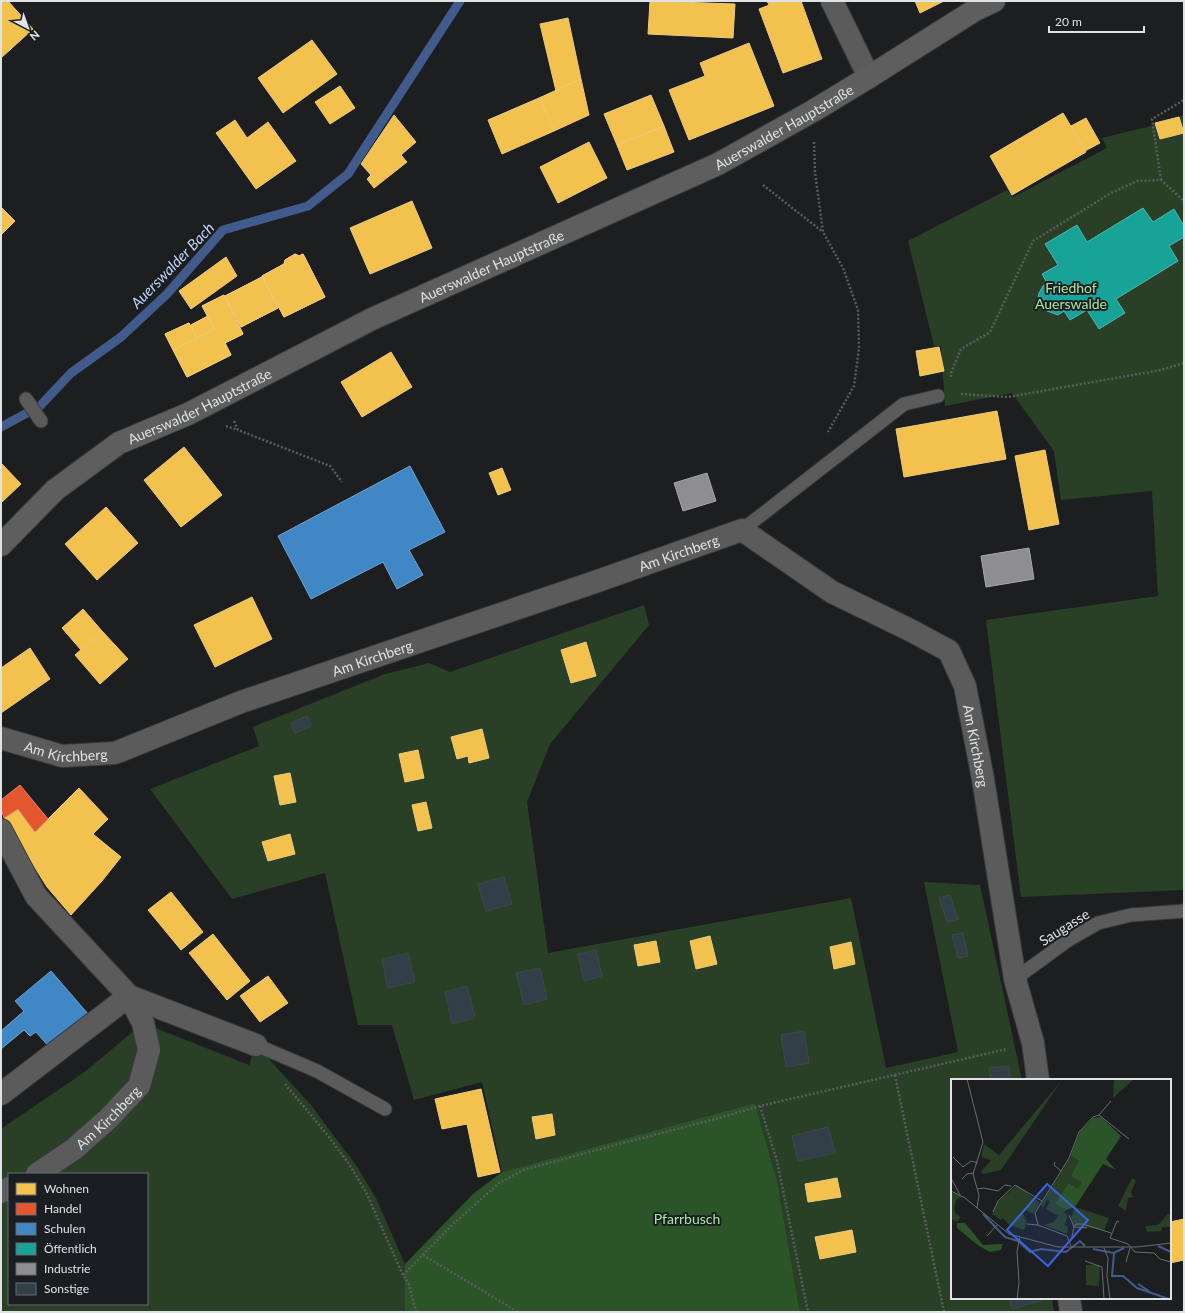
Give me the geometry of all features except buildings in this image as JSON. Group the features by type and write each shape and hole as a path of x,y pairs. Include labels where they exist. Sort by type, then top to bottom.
{"main road":[{"name":"Auerswalder Hauptstraße","path":"1,545 55,490 119,443 188,414 361,324 718,164 813,111 975,10 994,1"}],"street":[{"path":"832,1 869,77"},
{"name":"Am Kirchberg","path":"1,738 62,756 115,753 241,702 592,583 742,530 832,592 949,651 965,686 983,779 1015,979 1032,1044 1038,1079"},
{"name":"Am Kirchberg","path":"1,830 36,896 129,996 143,1023 148,1050 139,1086 109,1118 74,1149 38,1173"},
{"path":"1,1094 129,996"},
{"name":"Am Kirchberg","path":"129,996 256,1045"},
{"path":"1069,1299 1071,1312"}],"lane":[{"name":"Am Kirchberg","path":"742,530 904,404 938,396"},
{"path":"26,399 41,422"},
{"name":"Saugasse","path":"1015,979 1067,941 1098,923 1131,915 1184,911"},
{"path":"256,1045 317,1071 384,1109"}],"path":[{"path":"1184,100 1152,119 1161,180 1184,201"},
{"path":"813,111 815,172 823,232 843,268 858,310 859,348 854,386 825,437"},
{"path":"952,380 951,373 961,350 990,332 1033,241 1111,193 1137,181 1161,180"},
{"path":"763,185 823,232"},
{"path":"954,393 1008,397 1161,370 1184,362"},
{"path":"221,396 238,430 330,466 342,482"},
{"path":"403,1275 452,1225 499,1183 523,1170 760,1106 1032,1044"},
{"path":"895,1075 944,1312"},
{"path":"282,1081 330,1137 366,1192 403,1275 409,1285 416,1312"},
{"path":"760,1106 777,1161 808,1312"},
{"path":"423,1255 518,1312"}],"green space":[{"name":"Friedhof Auerswalde","path":"1184,115 1184,890 1021,897 986,620 1158,596 1152,491 1061,500 1054,451 1012,393 945,406 941,346 934,346 908,241 1007,190 1013,197 1107,148 1102,138 1151,126"},
{"path":"644,605 649,625 550,744 527,802 548,953 851,898 886,1068 958,1052 924,882 980,885 1022,1079 951,1079 951,1299 1052,1299 1054,1312 800,1312 777,1180 755,1103 502,1172 482,1082 414,1100 392,1025 358,1025 325,873 232,899 150,789 259,746 253,727 385,674 429,663 450,672"},
{"path":"143,1023 249,1065 256,1045 311,1105 358,1168 376,1198 405,1264 405,1312 1,1312 1,1129 86,1071"},
{"name":"Pfarrbusch","path":"755,1103 777,1180 800,1312 405,1312 405,1264 473,1194 502,1172"}],"waterway":[{"name":"Auerswalder Bach","path":"1,427 40,406 71,373 121,337 167,294 223,230 308,206 348,174 460,1"}]}
